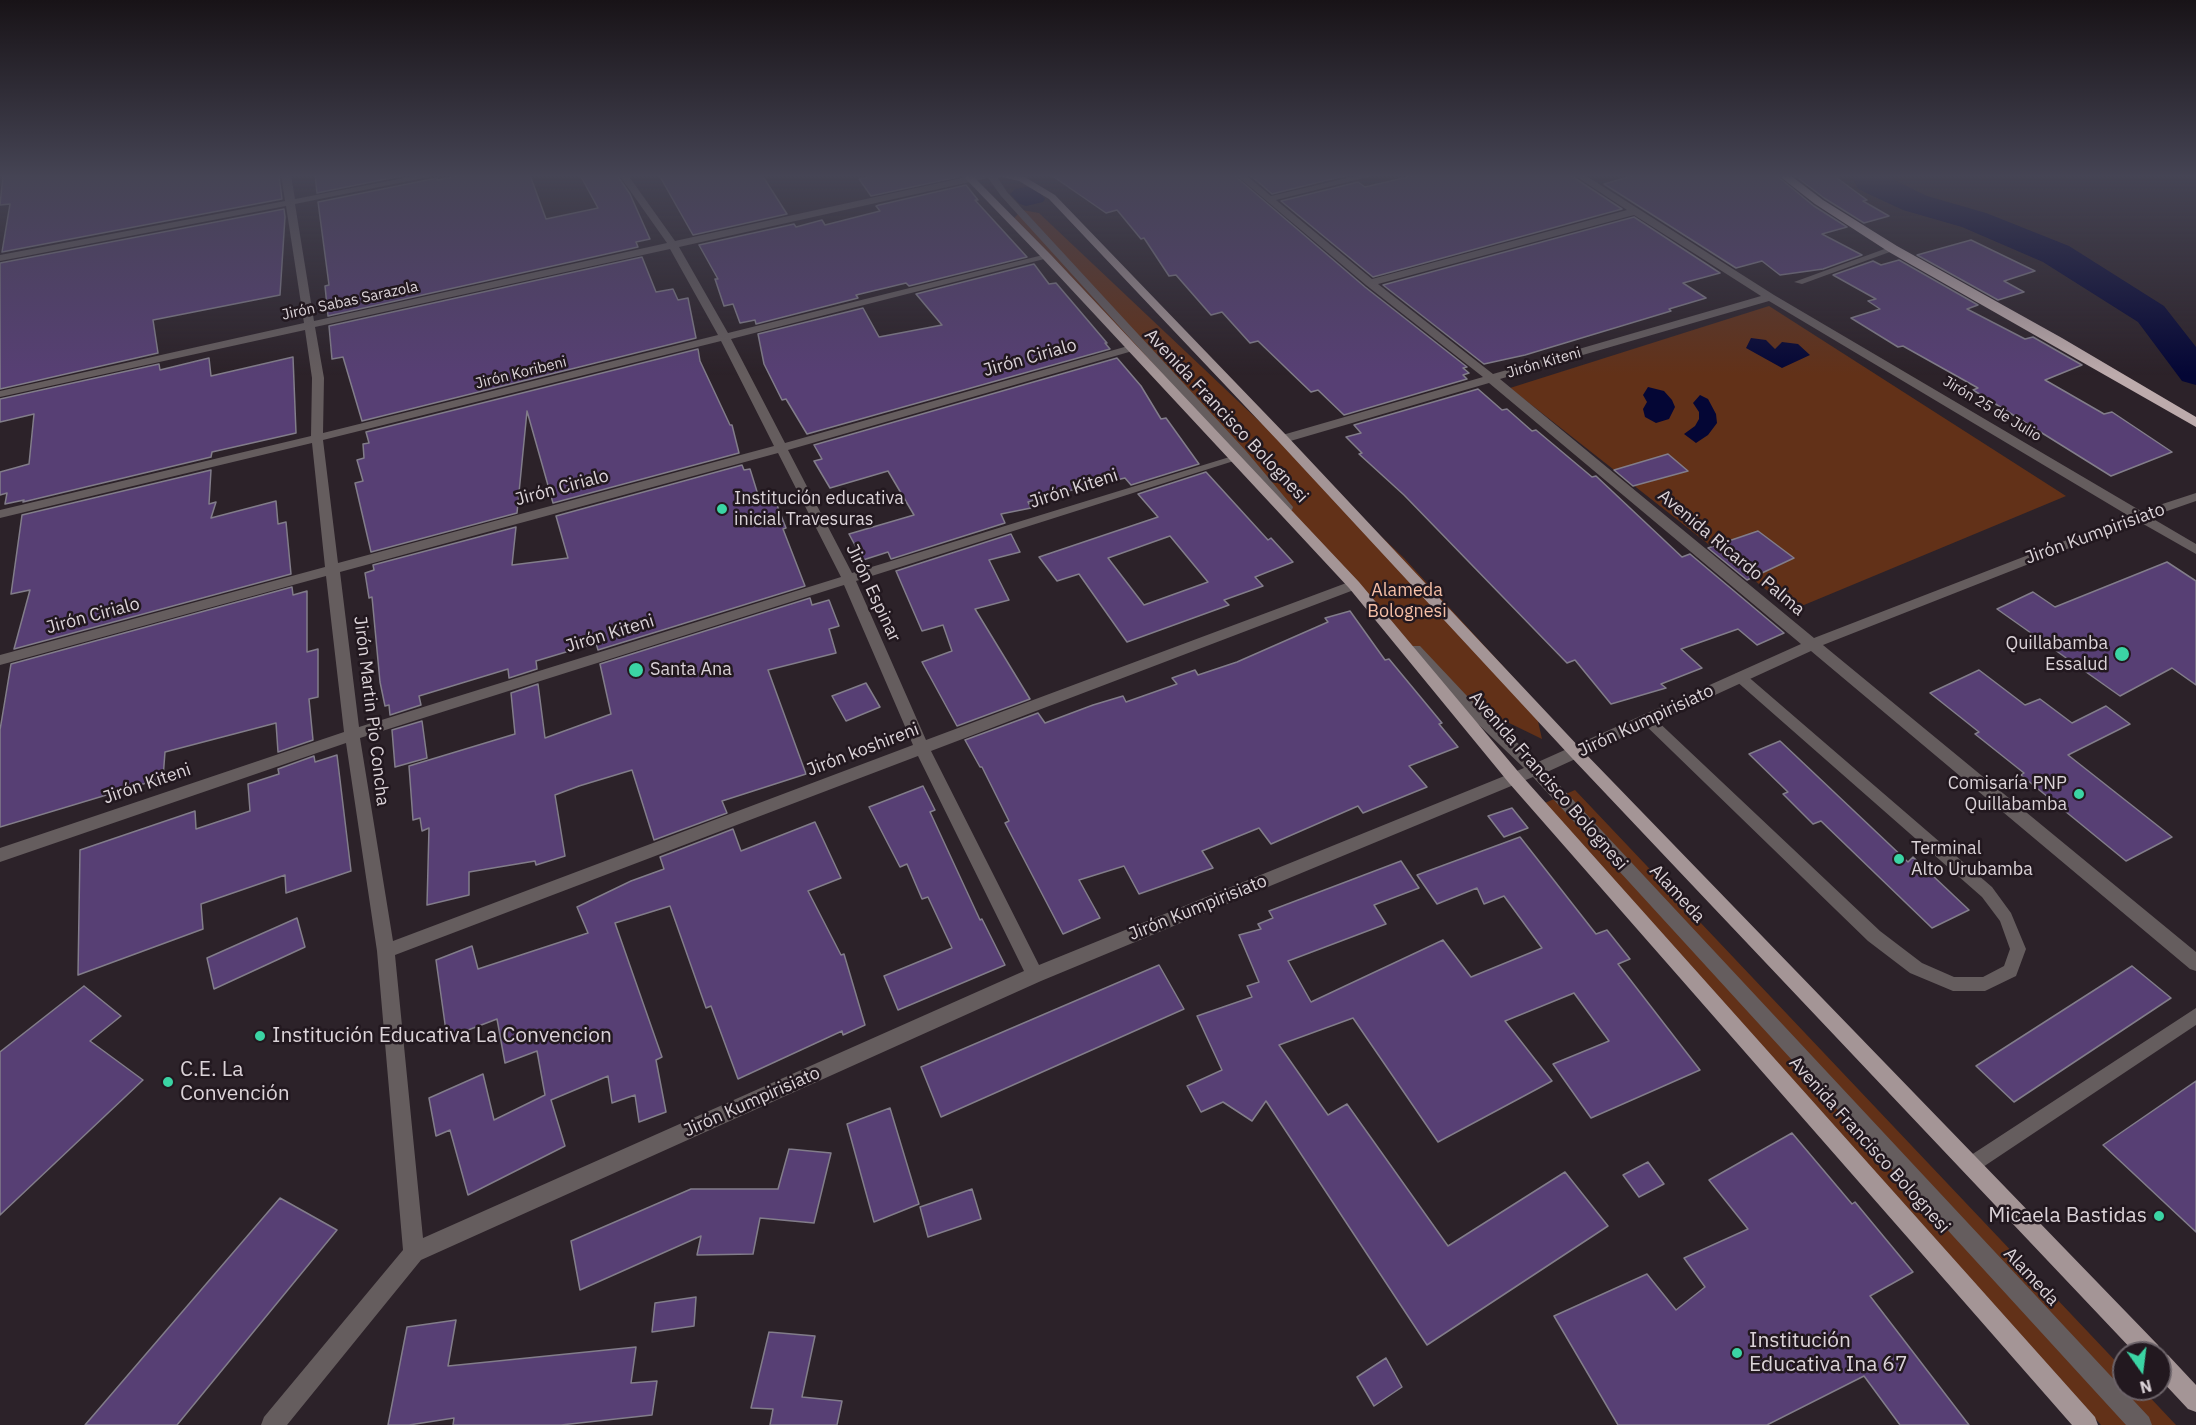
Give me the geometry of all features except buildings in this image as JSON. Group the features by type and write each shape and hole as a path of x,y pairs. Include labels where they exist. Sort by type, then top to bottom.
{"highway":[{"path":"1881,242 2196,423"}],"main road":[{"name":"Avenida Francisco Bolognesi","path":"1032,242 1354,585 1515,779 2087,1425"},
{"name":"Avenida Francisco Bolognesi","path":"1094,242 1576,753 2139,1341"},
{"path":"2172,1376 2196,1401"}],"street":[{"path":"0,258 86,242"},
{"name":"Jirón Martin Pio Concha","path":"296,242 318,378 317,438 352,735 386,951 414,1253"},
{"name":"Jirón Espinar","path":"670,242 725,338 849,580 922,748 1035,975"},
{"name":"Jirón Sabas Sarazola","path":"0,394 688,242"},
{"name":"Alameda","path":"1047,242 1242,454 1354,585 1461,700 1536,770 2141,1425"},
{"name":"Avenida Ricardo Palma","path":"1320,242 1492,379 1813,643 2196,963"},
{"path":"1370,283 1523,242"},
{"name":"Jirón 25 de Julio","path":"1684,242 1770,297 2196,550"},
{"name":"Jirón Koribeni","path":"0,514 725,338 1047,256"},
{"name":"Jirón Kiteni","path":"1283,440 1770,297"},
{"name":"Jirón Cirialo","path":"0,660 781,448 1132,348"},
{"name":"Jirón Kiteni","path":"0,855 352,735 1234,458"},
{"name":"Jirón Kumpirisiato","path":"272,1425 414,1253 1035,975 1576,753 1813,643 2140,516 2196,497"},
{"name":"Jirón koshireni","path":"386,951 1354,585"}],"lane":[{"path":"1798,282 1893,249"},
{"path":"1647,720 1874,936 1916,968 1953,984 1985,984 2010,971 2018,949 2006,918 1987,892 1740,677"},
{"path":"1971,1165 2196,1016"}],"green space":[{"name":"Alameda Bolognesi","path":"1034,242 1069,242 1404,558 1533,699 1542,739 1462,700"},
{"path":"1769,306 2066,496 1792,610 1510,388"},
{"path":"1575,790 2112,1357 2112,1401 2153,1401 2176,1425 2101,1425 1538,806"}],"shaded area":[{"path":"1751,338 1766,340 1775,349 1782,342 1798,344 1810,355 1782,368 1746,348"},
{"path":"1648,387 1664,391 1672,400 1675,407 1669,419 1656,423 1645,417 1643,409 1647,402 1643,395"},
{"path":"1700,395 1708,399 1716,414 1717,423 1708,435 1696,443 1684,434 1695,426 1699,419 1699,412 1693,403"}],"waterway":[{"path":"2026,242 2056,254 2151,314 2196,373"}],"place":[{"name":"Institución educativa inicial Travesuras","path":"722,509"},
{"name":"Quillabamba Essalud","path":"2122,654"},
{"name":"Santa Ana","path":"636,670"},
{"name":"Comisaría PNP Quillabamba","path":"2079,794"},
{"name":"Terminal Alto Urubamba","path":"1899,859"},
{"name":"Institución Educativa La Convencion","path":"260,1036"},
{"name":"C.E. La Convención","path":"168,1082"},
{"name":"Micaela Bastidas","path":"2159,1216"},
{"name":"Institución Educativa Ina 67","path":"1737,1353"}]}
